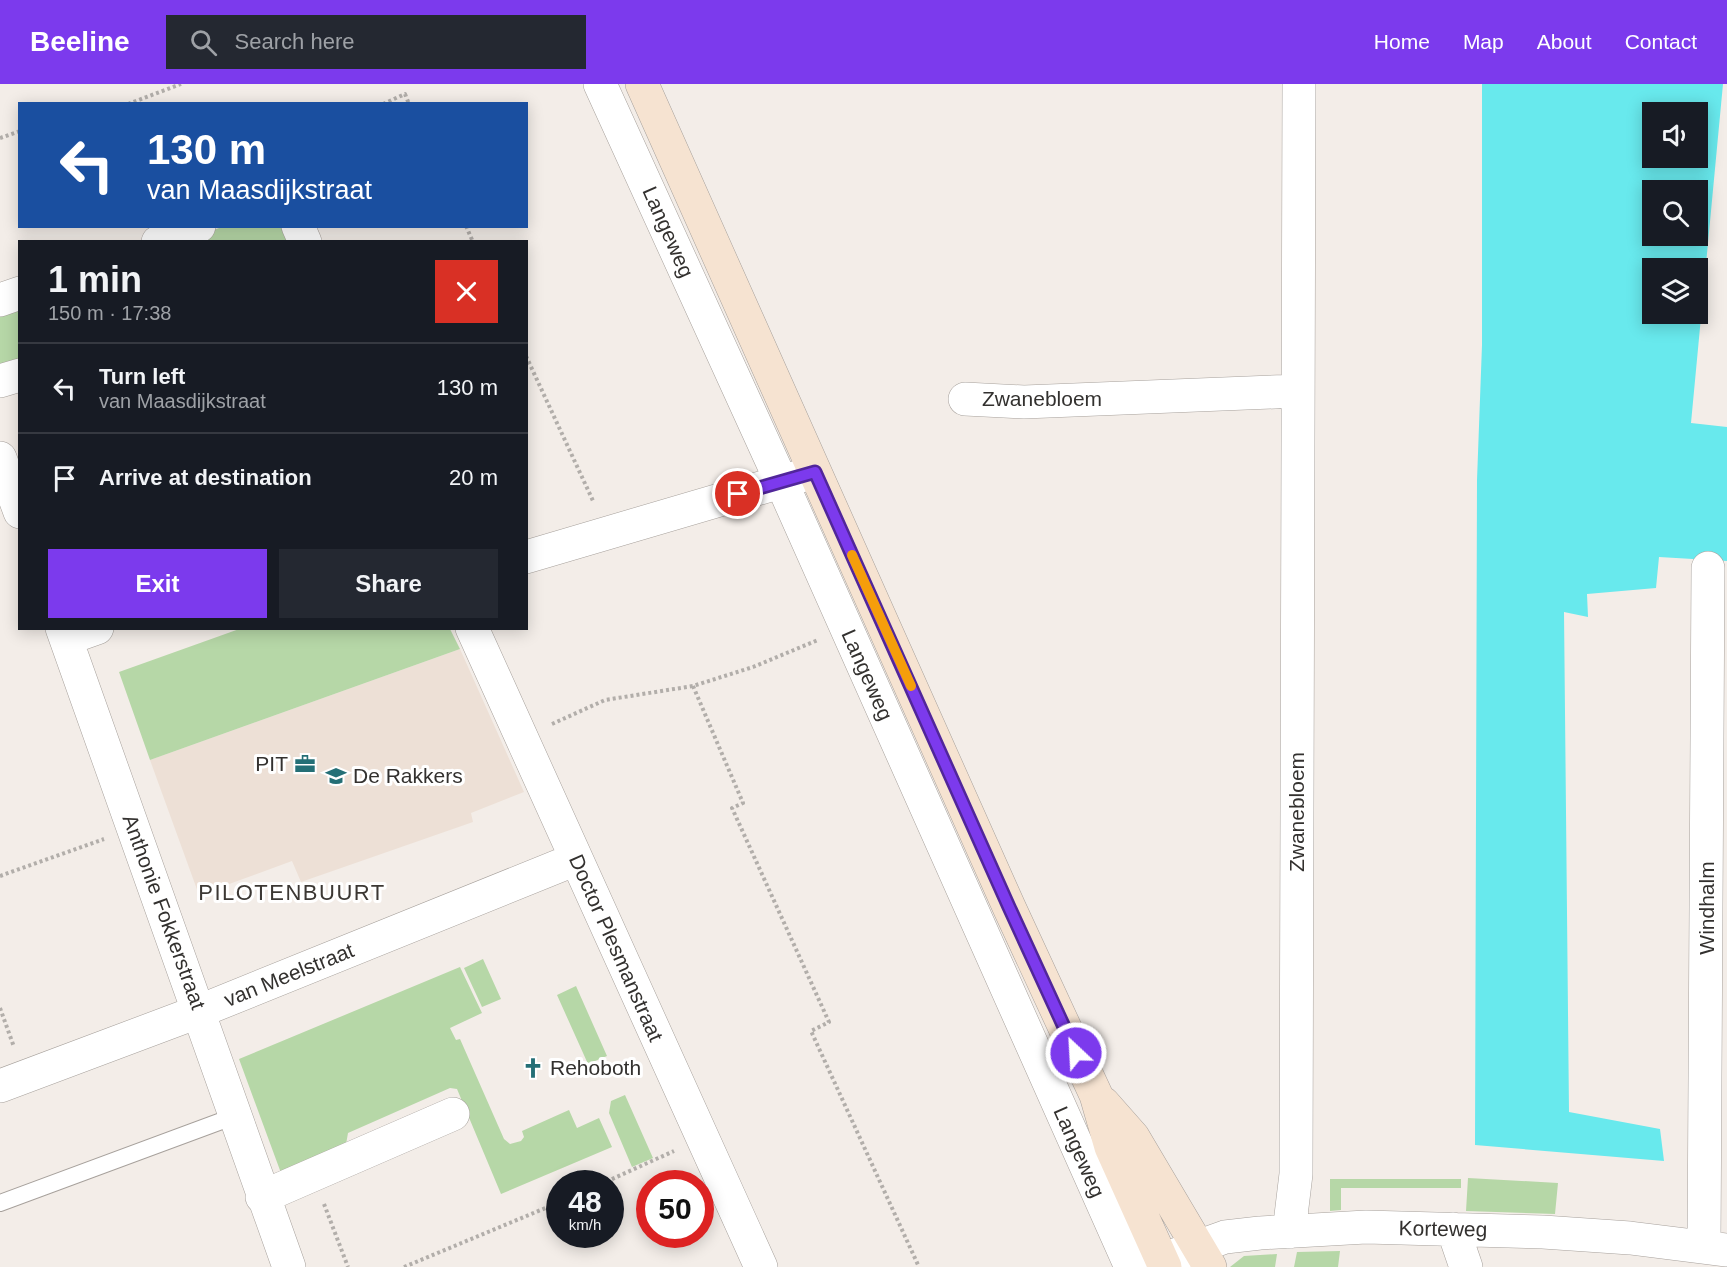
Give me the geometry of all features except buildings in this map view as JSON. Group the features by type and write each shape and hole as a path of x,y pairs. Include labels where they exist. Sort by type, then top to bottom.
{"main road":[{"name":"Langeweg","path":"642,84 1004,896 1096,1095 1152,1265"},
{"name":"Langeweg","path":"1096,1095 1133,1137 1204,1257"}],"street":[{"name":"Langeweg","path":"600,84 846,628 1152,1265"},
{"name":"Zwanebloem","path":"1288,1232 1296,1174 1299,84"},
{"path":"158,236 191,228"},
{"path":"0,300 18,294"},
{"path":"0,381 18,376"},
{"name":"Zwanebloem","path":"965,399 1024,402 1298,391"},
{"path":"0,458 18,507"},
{"path":"528,556 815,472"},
{"name":"Windhalm","path":"1708,568 1716,1249"},
{"path":"64,634 86,630"},
{"name":"Doctor Plesmanstraat","path":"473,630 761,1267"},
{"name":"Anthonie Fokkerstraat","path":"64,634 200,1011 262,1197 289,1267"},
{"name":"van Meelstraat","path":"12,1081 200,1011 576,859"},
{"path":"262,1197 453,1114"},
{"name":"Korteweg","path":"1152,1265 1204,1257 1225,1238 1366,1227 1587,1235 1716,1249"},
{"path":"1453,1229 1466,1267"}],"lane":[{"path":"0,1203 235,1116"}],"path":[{"path":"133,102 181,84"},
{"path":"387,102 405,94 408,102"},
{"path":"0,138 18,132"},
{"path":"528,360 610,532"},
{"path":"522,739 605,700 693,686 753,667 846,628"},
{"path":"693,686 742,803 732,808 829,1022 811,1031 919,1267"},
{"path":"0,876 134,828"},
{"path":"0,1008 12,1081"},
{"path":"624,1174 703,1139"},
{"path":"312,1175 348,1267"},
{"path":"404,1267 546,1208"}],"shaded area":[{"name":"De Rakkers","path":"460,649 524,792 471,813 473,822 301,882 292,861 199,895 150,760"}],"green space":[{"path":"219,228 283,228 289,240 189,240"},
{"path":"18,304 18,370 0,377 0,312"},
{"path":"236,630 450,630 460,649 150,760 119,672"},
{"path":"483,959 501,999 482,1007 464,968"},
{"path":"460,967 482,1013 450,1028 456,1040 460,1039 504,1139 510,1144 521,1141 524,1137 522,1131 569,1110 577,1128 599,1118 612,1147 558,1170 546,1170 546,1175 501,1194 457,1089 450,1088 348,1133 345,1150 281,1173 239,1059"},
{"path":"576,986 607,1056 588,1064 557,995"},
{"path":"625,1095 653,1158 632,1167 609,1113 611,1101"},
{"path":"1468,1178 1558,1183 1555,1214 1466,1211"},
{"path":"1330,1179 1461,1179 1461,1188 1341,1188 1341,1210 1330,1211"},
{"path":"1340,1251 1338,1267 1294,1267 1297,1252"},
{"path":"1277,1254 1275,1267 1230,1267 1244,1256"}],"water":[{"path":"1482,84 1723,84 1708,243 1708,180 1642,180 1642,246 1708,246 1707,258 1642,258 1642,324 1700,324 1691,423 1727,427 1727,561 1659,557 1656,588 1587,594 1588,617 1564,612 1569,1112 1660,1129 1664,1161 1475,1145 1477,480 1482,345"}],"slow traffic":[{"path":"852,555 911,686"}],"place":[{"name":"PIT","path":"305,764"},
{"name":"De Rakkers","path":"336,776"},
{"name":"Rehoboth","path":"533,1068"}],"district":[{"name":"PILOTENBUURT","path":"292,892"}],"route":[{"path":"738,494 815,472 1076,1053"}]}
